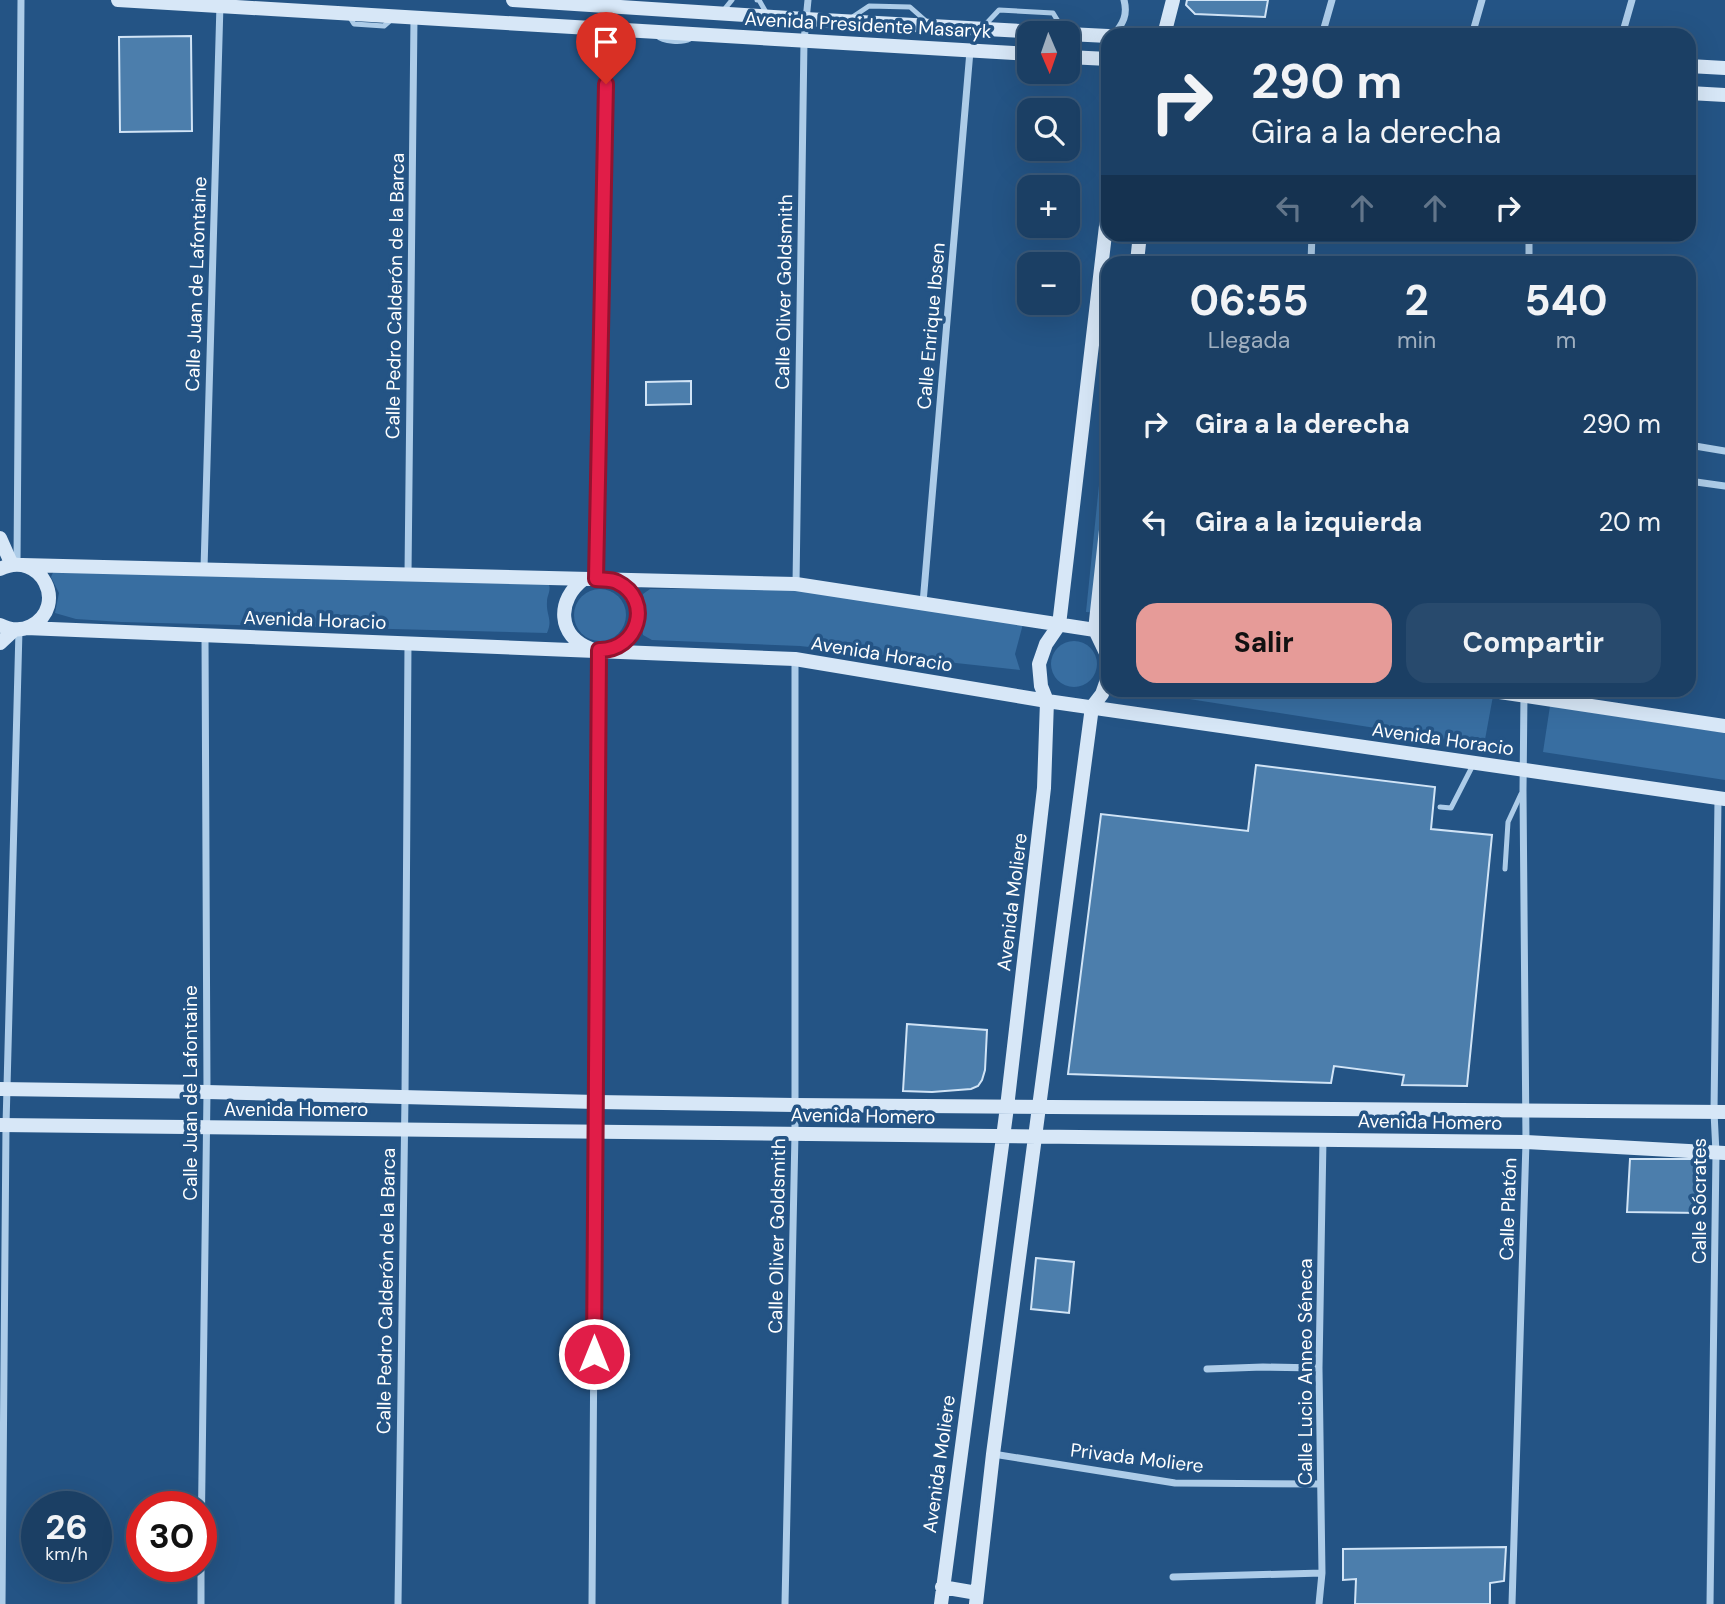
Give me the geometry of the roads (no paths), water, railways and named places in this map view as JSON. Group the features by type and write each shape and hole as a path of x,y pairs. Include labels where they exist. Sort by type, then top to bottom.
{"street":[{"path":"13,566 21,0"},
{"name":"Avenida Presidente Masaryk","path":"118,0 220,3 347,14 1017,53"},
{"name":"Avenida Presidente Masaryk","path":"513,0 609,3 769,17 1017,31"},
{"name":"Calle Oliver Goldsmith","path":"796,584 804,41 808,0"},
{"path":"1119,28 1127,13 1125,0"},
{"path":"1166,28 1173,0"},
{"path":"1324,28 1332,0"},
{"path":"1474,28 1482,0"},
{"path":"1624,28 1632,0"},
{"name":"Calle Juan de Lafontaine","path":"204,570 220,3"},
{"path":"590,579 609,3"},
{"name":"Calle Pedro Calderón de la Barca","path":"408,575 414,18"},
{"path":"1080,35 1101,36"},
{"name":"Calle Enrique Ibsen","path":"923,603 970,51"},
{"path":"1080,58 1101,59"},
{"path":"1696,66 1725,68"},
{"path":"1696,93 1725,95"},
{"name":"Avenida Moliere","path":"941,1604 1007,1107 1044,788 1047,701 1039,678 1040,656 1059,625 1101,268"},
{"path":"1696,446 1725,451"},
{"path":"1696,482 1725,486"},
{"path":"0,538 13,566"},
{"path":"13,566 796,584 1101,631"},
{"path":"0,643 15,628 39,621 49,600 45,582 39,574 32,568 13,566"},
{"path":"590,579 577,586 568,597 564,618 573,638 581,645 600,650 621,645 636,626 638,615 633,597 615,580"},
{"path":"2,1604 3,1089 15,628"},
{"name":"Avenida Horacio","path":"15,628 795,659 1047,701 1722,798"},
{"name":"Calle Juan de Lafontaine","path":"202,1491 207,1092 205,635"},
{"name":"Calle Pedro Calderón de la Barca","path":"398,1604 408,643"},
{"path":"592,1604 600,650"},
{"name":"Calle Oliver Goldsmith","path":"785,1604 794,1134 795,659"},
{"path":"942,1587 976,1598 1093,707 1101,695"},
{"name":"Calle Platón","path":"1512,1604 1525,1142 1524,697"},
{"path":"1554,697 1725,726"},
{"name":"Calle Sócrates","path":"1710,1604 1720,1153 1722,798"},
{"name":"Avenida Homero","path":"3,1089 794,1105 1720,1112"},
{"name":"Avenida Homero","path":"3,1125 1525,1142 1720,1153"},
{"name":"Calle Lucio Anneo Séneca","path":"1319,1604 1322,1573 1320,1368 1323,1139"},
{"path":"1207,1369 1320,1368"},
{"name":"Privada Moliere","path":"993,1454 1175,1483 1320,1484"},
{"path":"1173,1577 1322,1573"},
{"path":"201,1582 201,1604"}],"lane":[{"path":"721,13 732,0"},
{"path":"757,0 769,17"},
{"path":"981,29 999,10 1053,13 1058,21"},
{"path":"1440,807 1451,808 1474,763"},
{"path":"1505,869 1508,822 1523,791"}]}
